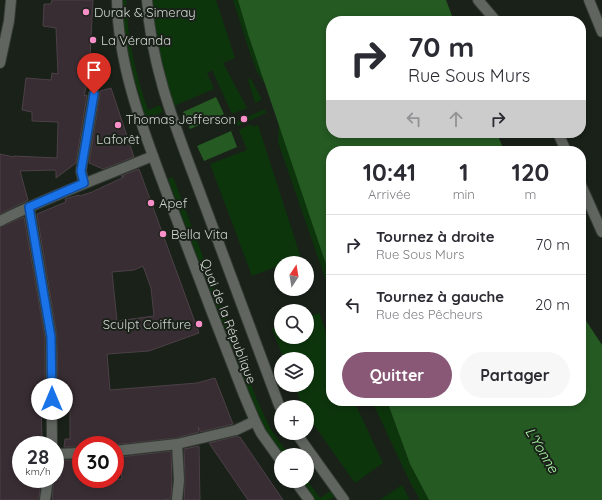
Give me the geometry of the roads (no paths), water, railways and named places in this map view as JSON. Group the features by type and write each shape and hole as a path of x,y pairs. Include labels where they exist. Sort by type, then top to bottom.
{"street":[{"path":"0,63 9,21 11,0"},
{"name":"Quai de la République","path":"117,0 120,36 127,74 136,108 244,395 261,433 274,451"},
{"name":"Quai de la République","path":"147,0 150,32 156,67 164,94 190,168 278,400"},
{"path":"478,0 492,16"},
{"path":"589,0 602,32"},
{"path":"84,183 81,171 94,94"},
{"path":"0,221 84,183 153,156"},
{"path":"586,196 602,232"},
{"path":"29,207 51,337 52,436"},
{"path":"124,450 177,444 236,430 255,421"},
{"path":"301,440 344,500"},
{"path":"177,444 179,480 177,500"},
{"path":"45,500 47,488"},
{"path":"300,488 308,500"}],"water":[{"path":"238,0 446,0 452,16 326,16 326,138 499,138 502,146 326,146 326,264 248,34"},
{"path":"216,97 224,114 190,129 183,112"},
{"path":"231,131 237,147 204,161 197,146"},
{"name":"L'Yonne","path":"586,321 602,345 602,500 429,500 410,464 389,406 586,406"}],"place":[{"name":"Durak & Simeray","path":"86,12"},
{"name":"La Véranda","path":"93,40"},
{"name":"Thomas Jefferson","path":"244,119"},
{"name":"Laforêt","path":"118,125"},
{"name":"Apef","path":"151,203"},
{"name":"Bella Vita","path":"163,234"},
{"name":"Sculpt Coiffure","path":"199,324"}]}
